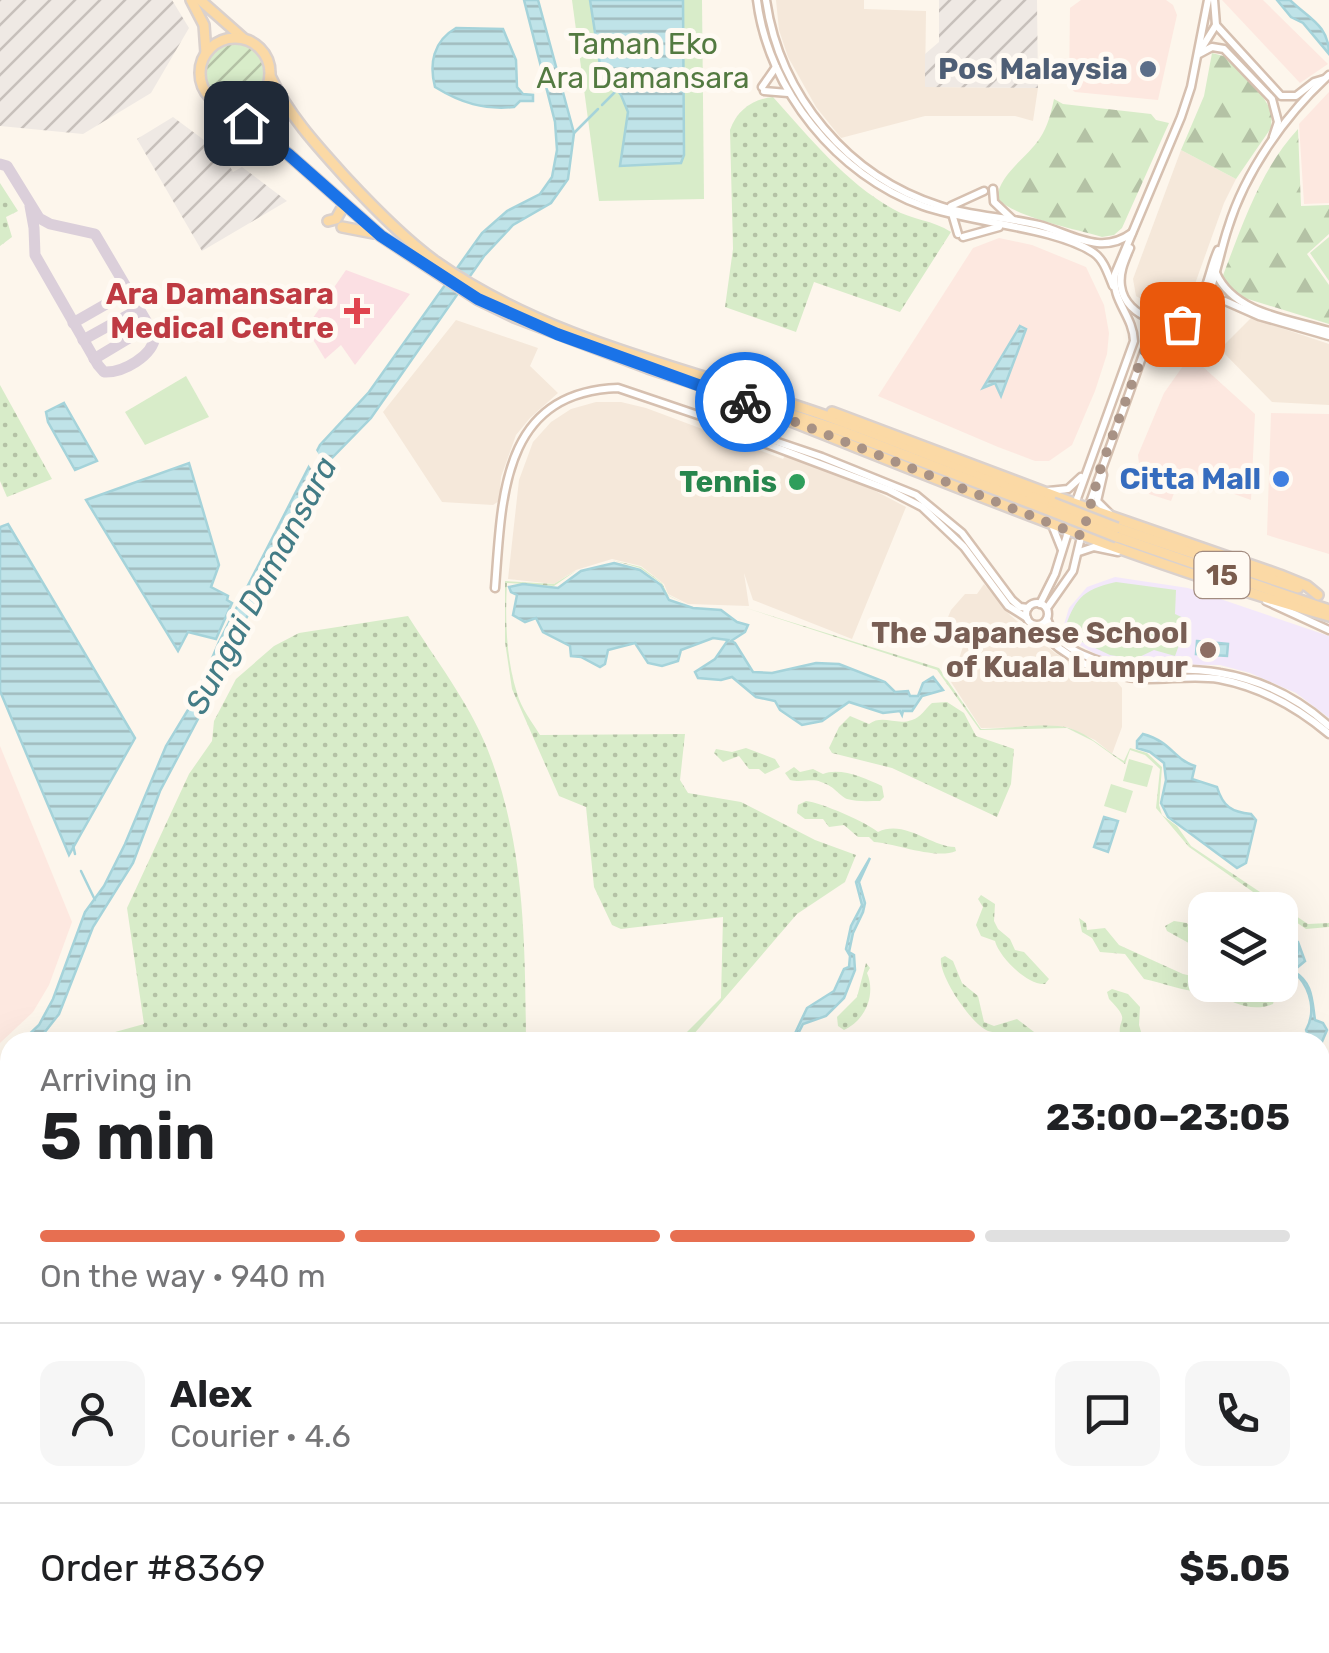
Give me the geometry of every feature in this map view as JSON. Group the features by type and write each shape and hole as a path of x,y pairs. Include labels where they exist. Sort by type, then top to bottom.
{"main road":[{"name":"15","path":"191,0 204,25 206,52 200,71 204,90 288,154 341,205 381,236 480,294 728,388 833,418 1329,613"},
{"name":"15","path":"200,0 265,56 270,76 284,102 315,144 438,269"},
{"path":"206,52 223,40 244,39"},
{"path":"227,107 237,108 255,101 270,76"},
{"path":"328,221 336,219 341,205"},
{"path":"341,205 342,225 381,236"},
{"path":"341,205 346,219 360,229"},
{"path":"728,388 766,390 899,435 1061,503 1060,516 1047,523"},
{"path":"728,388 760,409 1068,531 1238,590 1329,613"},
{"path":"1049,500 1088,508 1116,528"},
{"path":"1101,542 1095,524 1102,519 1116,528"},
{"name":"15","path":"1116,528 1324,596"}],"street":[{"path":"756,0 789,94 858,171 898,196 952,215 1088,250 1104,264 1133,330 1134,341 1086,471 1044,606 1053,634 1103,664 1140,672 1215,672 1258,682 1294,699 1329,726"},
{"path":"766,0 778,51 791,80 832,138 882,181 944,208 1012,219 1103,245 1116,244 1135,229"},
{"path":"1211,0 1216,25 1281,96 1296,96"},
{"path":"1114,286 1118,266 1181,117 1211,0"},
{"path":"1198,54 1216,25"},
{"path":"1198,54 1212,47 1224,49 1272,99 1278,122 1271,143"},
{"path":"776,66 763,89 789,94"},
{"path":"1289,121 1296,96 1327,77"},
{"path":"1198,312 1245,186 1271,143 1327,77"},
{"path":"993,189 994,202 1012,219"},
{"path":"944,208 984,191"},
{"path":"952,215 960,236 1005,226"},
{"path":"1135,229 1121,274 1122,292 1129,305 1152,319 1171,321 1195,308 1223,246"},
{"path":"1216,272 1226,292 1245,307"},
{"path":"495,588 509,466 529,426 560,402 591,390 618,388 898,486 973,547 1020,607 1044,606 1069,579 1101,467 1145,349 1159,335 1222,301 1329,333"},
{"path":"1101,467 1097,501 1116,528"},
{"path":"1049,500 1073,486 1086,471"},
{"path":"935,513 1008,606 1062,651 1100,670 1138,678 1214,679 1237,684 1292,706 1329,734"},
{"path":"1047,523 1060,537 1063,551"},
{"path":"1079,552 1100,547 1167,565"},
{"path":"1238,590 1329,630"},
{"path":"1027,618 1028,608"},
{"path":"1034,625 1047,620"}],"shaded area":[{"path":"0,0 172,0 189,28 151,93 83,134 0,126"},
{"path":"776,0 864,0 864,9 926,11 925,87 1038,88 1033,121 1015,116 925,116 841,138 816,107 788,57 779,30"},
{"path":"939,0 1037,0 1038,88 925,87 925,54 939,42"},
{"path":"1081,0 1166,0 1173,5 1177,15 1158,100 1075,92 1069,87 1070,8"},
{"path":"1222,0 1263,0 1328,64 1300,83"},
{"path":"1329,92 1329,203 1304,204 1299,124"},
{"path":"173,117 223,154 233,172 242,167 287,201 202,251 137,139"},
{"path":"1181,150 1236,179 1191,295 1182,306 1159,309 1136,296 1133,279"},
{"path":"999,238 1032,245 1086,267 1104,305 1109,333 1107,354 1095,391 1072,445 1049,461 1035,461 998,447 878,396 973,248"},
{"name":"Ara Damansara Medical Centre","path":"346,270 410,294 355,365 341,345 325,359 306,328"},
{"path":"1251,318 1329,344 1329,405 1272,402 1220,349"},
{"path":"456,320 538,348 530,366 558,393 516,435 501,477 499,501 493,505 442,502 383,412"},
{"path":"1183,366 1202,366 1255,414 1251,500 1181,475 1171,501 1149,494 1141,483 1138,455 1164,393"},
{"path":"596,402 646,408 864,485 906,507 852,639 753,600 744,573 749,606 688,604 668,594 664,584 641,566 612,559 576,570 554,584 508,579 519,480 533,442 551,422 571,409"},
{"path":"1271,413 1329,414 1329,554 1267,535"},
{"name":"The Japanese School of Kuala Lumpur","path":"1115,577 1188,588 1329,636 1329,718 1296,693 1250,673 1220,665 1125,664 1099,656 1061,634 1069,608 1087,587"},
{"path":"984,584 1010,615 1055,653 1117,682 1122,688 1122,727 1112,754 1095,740 1067,727 981,728 951,682 965,641 946,622 965,594 977,594"},
{"path":"0,746 72,922 49,985 33,1012 12,1032 0,1032"}],"green space":[{"name":"Taman Eko Ara Damansara","path":"572,0 702,0 704,199 599,201"},
{"path":"234,42 255,51 264,72 255,93 234,102 213,93 204,72 213,51"},
{"path":"1212,53 1227,57 1260,92 1272,112 1271,128 1236,179 1181,150 1204,96"},
{"path":"773,97 859,186 900,213 951,232 900,312 814,282 796,332 725,307 733,249 730,130 747,107"},
{"path":"1054,99 1063,104 1151,114 1156,120 1169,123 1122,228 1114,235 1102,237 1046,222 1016,211 997,198 1008,173 1043,133"},
{"path":"1298,129 1301,206 1329,205 1329,234 1307,254 1329,285 1329,324 1235,295 1222,278 1263,180"},
{"path":"0,183 18,211 6,217 12,237 0,246"},
{"path":"1329,237 1329,281 1310,253"},
{"path":"186,376 209,417 145,445 125,412"},
{"path":"0,385 52,479 7,497 0,481"},
{"path":"577,570 554,586 507,583 507,638 513,680 521,704 540,735 685,734 680,780 688,793 741,802 815,840 856,855 845,882 797,914 696,1032 687,1032 721,998 723,917 621,929 612,925 594,887 586,807 559,796 512,689 505,642 505,581 554,584"},
{"path":"1116,582 1176,590 1175,614 1188,620 1175,656 1154,650 1135,659 1110,655 1063,633 1081,598"},
{"path":"743,607 939,668 981,729 1060,726 1069,728 1084,734 1124,761 1130,748 1147,753 1162,767 1162,815 1177,826 1191,846 1260,892 1253,892 1189,847 1156,808 1160,769 1145,755 1130,750 1125,764 1067,728 980,730 937,670"},
{"path":"408,616 470,714 500,784 516,856 526,1032 115,1032 144,1024 127,908 189,774 212,741 214,721 236,679 274,646 299,633"},
{"path":"947,702 964,713 976,736 1014,749 1011,784 997,817 892,768 832,753 829,748 839,727 850,716 869,724 879,720 906,721 918,717 932,703"},
{"path":"746,748 775,759 780,767 765,774 749,769 739,756 723,762 714,753 716,749 732,752"},
{"path":"1129,759 1153,766 1147,787 1123,781"},
{"path":"794,767 800,772 813,769 823,774 837,772 860,777 882,786 884,797 880,801 847,799 821,782 790,780 785,773"},
{"path":"1111,784 1133,791 1126,813 1104,806"},
{"path":"806,801 844,814 878,832 908,831 955,847 956,851 927,852 858,837 844,825 829,827 823,819 805,819 797,813 798,805"},
{"path":"981,895 995,904 994,921 1015,950 1024,952 1049,979 1045,984 1015,969 995,941 981,936 976,925 983,907 978,899"},
{"path":"1298,917 1308,924 1329,923 1329,927 1306,929 1298,923"},
{"path":"1079,918 1086,923 1087,930 1105,928 1119,945 1188,975 1188,990 1144,979 1125,954 1100,952 1092,938 1082,932"},
{"path":"1174,921 1187,923 1188,943 1167,931 1165,926"},
{"path":"941,958 953,961 962,983 978,996 984,1022 994,1026 1017,1019 1034,1032 991,1032 981,1027 950,987"},
{"path":"866,963 870,968 867,1006 858,1020 844,1030 838,1026 837,1017 857,997"},
{"path":"1112,989 1128,994 1140,1007 1141,1032 1120,1032 1121,1013 1107,992"},
{"path":"1233,1002 1274,1002 1250,1007"}],"water":[{"name":"Sungai Damansara","path":"524,0 538,0 574,133 568,179 551,203 513,225 484,256 371,418 332,458 279,566 238,631 208,700 160,791 133,863 93,927 59,1014 45,1032 32,1032 53,999 85,912 104,886 125,844 166,746 194,700 219,642 320,445 369,392 482,233 507,211 540,194 552,177 557,150 555,122"},
{"path":"590,0 683,0 681,163 620,166 628,112 600,65"},
{"path":"1277,0 1290,0 1316,23 1325,36 1329,54 1303,23 1291,17"},
{"path":"456,28 503,29 516,60 517,87 523,94 533,95 533,101 520,101 514,107 483,106 435,87 435,54 442,39"},
{"path":"1020,326 1026,329 1001,396 995,383 983,388"},
{"path":"64,403 97,461 75,470 46,412"},
{"path":"189,463 219,565 211,587 228,596 232,603 216,639 188,632 178,651 86,500"},
{"path":"8,524 135,738 69,855 0,691 0,527"},
{"path":"614,563 640,570 661,585 669,600 693,608 721,610 748,625 745,632 731,641 753,672 772,673 816,663 839,664 885,682 895,692 908,691 910,696 918,696 923,683 933,677 943,690 922,696 912,711 903,711 902,715 900,711 883,713 849,702 822,721 802,725 780,710 775,701 756,697 732,677 698,678 695,672 715,659 728,640 713,638 681,650 678,661 662,666 648,663 635,643 608,650 605,664 600,667 571,656 570,646 543,632 536,618 525,622 513,615 517,595 509,587 523,584 558,588 581,571"},
{"path":"1197,641 1228,644 1227,656 1196,654"},
{"path":"1143,734 1195,766 1192,779 1217,787 1229,807 1251,814 1256,820 1246,863 1237,868 1168,817 1161,803 1166,780 1164,763 1137,748"},
{"path":"1104,817 1118,821 1108,852 1094,847"},
{"path":"870,858 859,882 865,903 853,933 849,952 854,955 855,970 844,998 826,1016 803,1024 796,1032 807,1008 834,991 844,969 849,967 846,949 851,926 862,905 856,882"},
{"path":"1298,942 1305,961 1298,967"},
{"path":"1298,974 1308,986 1315,1020 1323,1023 1326,1032 1307,1032 1311,1009"}],"pier":[{"path":"314,447 330,472 322,485 306,461"}],"waterway":[{"path":"602,105 617,90"},
{"path":"574,133 598,109"},
{"path":"73,845 75,854"},
{"path":"81,871 95,900"}],"taxiway":[{"path":"0,164 7,166 39,218 95,234 155,336 149,350 136,362 112,372 104,372 98,365 35,255 30,206"},
{"path":"73,323 129,291"},
{"path":"83,340 139,309"},
{"path":"94,359 149,326"}],"way so far":[{"path":"745,402 1082,536 1101,467 1145,349 1159,335 1182,324"}],"place":[{"name":"Pos Malaysia","path":"1148,69"},
{"name":"Ara Damansara Medical Centre","path":"357,311"},
{"name":"Citta Mall","path":"1281,479"},
{"name":"Tennis","path":"797,482"},
{"name":"The Japanese School of Kuala Lumpur","path":"1208,650"}],"route":[{"path":"246,123 288,154 381,236 478,299 557,334 745,402"}]}
